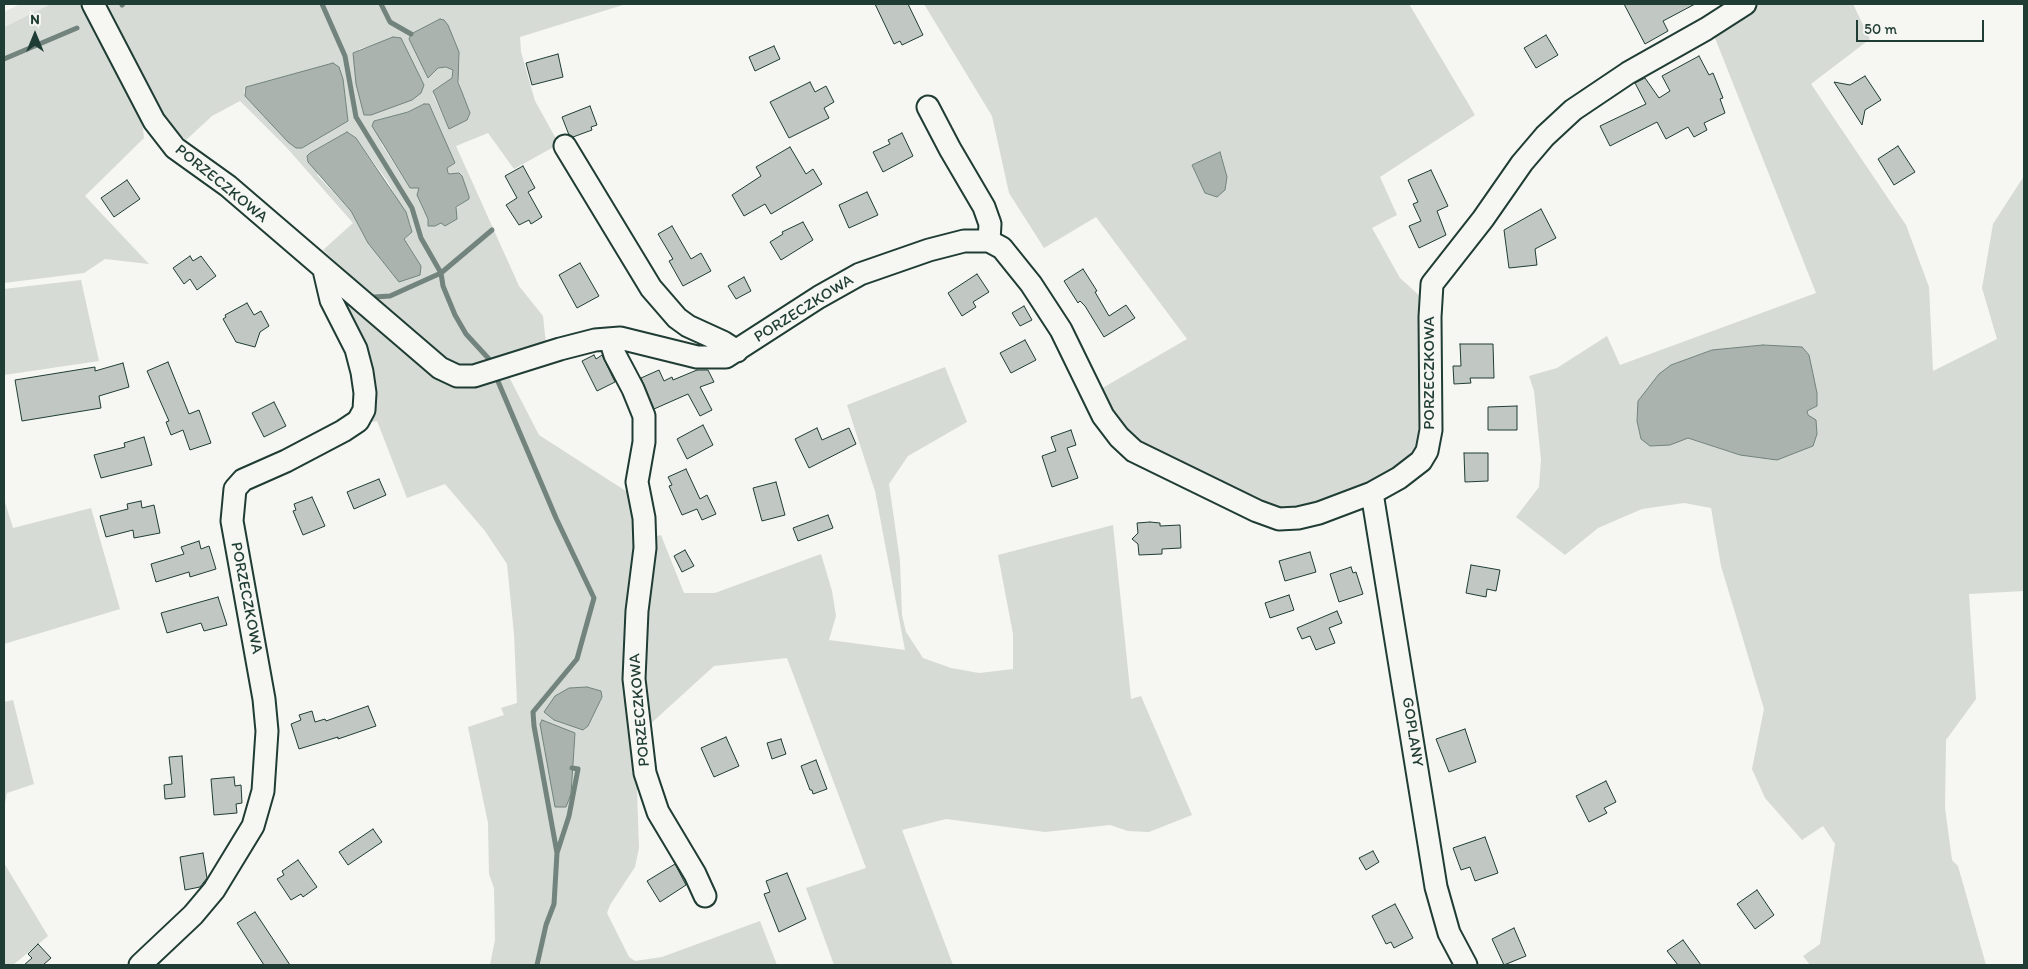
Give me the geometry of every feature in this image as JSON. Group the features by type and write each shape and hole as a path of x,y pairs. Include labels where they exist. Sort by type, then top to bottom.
{"street":[{"name":"PORZECZKOWA","path":"93,4 154,121 175,148 228,186 440,368 457,376 474,376 560,349 595,340 620,338 697,357 726,357 819,297 860,274 929,250 964,241 989,241 1002,248 1031,284 1061,330 1103,416 1118,437 1134,451 1257,511 1279,519 1298,518 1319,513 1372,494 1421,460 1427,451 1432,430 1430,317 1432,284 1484,218 1522,163 1545,136 1573,110 1628,73 1706,29 1745,4"},
{"path":"928,107 984,207 990,224 989,241"},
{"name":"PORZECZKOWA","path":"565,146 652,288 676,318 737,351"},
{"name":"PORZECZKOWA","path":"140,965 188,920 214,890 253,826 263,791 267,731 264,699 232,521 234,489 243,480 286,461 343,431 358,421 364,410 365,393 356,349 331,300 324,270"},
{"name":"PORZECZKOWA","path":"610,339 615,355 633,389 644,416 644,442 637,482 644,518 645,548 637,611 634,680 645,773 658,812 706,896"},
{"name":"GOPLANY","path":"1372,494 1436,886 1449,933 1466,965"}],"shaded area":[{"path":"20,4 51,4 4,27 4,12"},
{"path":"51,4 83,4 142,121 144,138 85,196 149,264 105,259 84,273 4,283 4,27"},
{"path":"103,4 626,4 520,37 521,52 535,101 559,144 514,169 488,133 456,146 519,286 543,316 546,344 464,368 446,364 323,250 353,223 287,148 240,101 212,116 186,140 163,119","holes":["448,25 459,62 457,74 462,92 449,128 433,95 452,78 453,70 446,67 438,68 409,39 411,34 427,27","401,38 424,85 364,115 356,84 359,49","339,67 348,120 302,148 271,123 245,96 244,90","429,104 454,164 446,169 467,190 469,196 455,210 428,219 420,203 419,188 410,188 382,145 374,121","347,132 356,138 388,182 410,223 412,232 404,239 421,266 399,282 368,243 351,211 318,176 310,153"]},
{"path":"924,4 1409,4 1475,115 1380,177 1397,215 1372,228 1400,278 1422,298 1424,427 1415,453 1391,476 1348,496 1288,512 1249,500 1131,438 1099,390 1187,339 1096,217 1044,248 1009,193 992,116"},
{"path":"1757,4 1853,4 1870,39 1811,84 1906,225 1929,287 1933,371 1997,339 1982,288 1993,224 2024,176 2024,591 1969,594 1976,699 1946,740 1945,808 1952,860 1958,866 1986,965 1810,965 1803,956 1820,944 1835,844 1823,826 1802,840 1765,798 1752,769 1764,709 1721,566 1711,508 1684,503 1642,509 1598,528 1565,555 1516,517 1539,487 1541,460 1534,391 1529,376 1557,368 1607,336 1620,365 1816,293 1715,38 1724,25","holes":["1712,350 1807,411 1808,415 1740,455 1688,438 1641,439 1637,421 1639,401 1671,365"]},
{"path":"440,19 444,20 448,25 459,52 458,82 470,113 467,120 449,129 433,91 452,78 453,70 446,67 438,68 428,78 409,39 411,34"},
{"path":"393,37 401,38 424,85 421,93 412,100 371,115 364,115 356,84 353,53"},
{"path":"333,63 339,67 343,79 348,121 302,148 296,148 288,142 245,96 246,87"},
{"path":"424,104 429,104 455,163 447,168 448,173 459,173 462,176 469,196 469,199 456,207 457,219 445,226 441,223 435,226 428,226 428,219 417,195 419,188 410,188 372,126 374,121 408,112"},
{"path":"347,132 356,138 406,212 412,232 404,239 421,266 420,275 399,282 368,243 351,211 308,162 307,156 310,153"},
{"path":"1220,152 1227,177 1225,190 1217,197 1205,193 1192,165"},
{"path":"81,280 99,361 4,375 4,289"},
{"path":"341,294 436,375 507,373 539,435 632,495 649,538 661,535 684,593 715,593 821,554 832,591 836,616 829,640 905,650 875,491 847,405 945,367 967,422 908,456 889,484 900,561 902,615 906,632 923,658 951,668 979,673 1013,669 1013,634 998,555 1113,525 1131,699 1141,696 1192,815 1149,832 1128,831 1110,825 1045,832 946,819 902,830 953,965 834,965 806,888 866,868 787,658 714,666 647,727 637,791 639,848 635,867 610,905 607,913 629,957 635,961 662,957 760,921 777,965 490,965 495,940 494,888 489,874 488,823 468,727 504,715 501,708 517,703 514,634 507,564 485,531 445,484 407,498 377,421 372,422 371,409","holes":["587,687 602,697 588,726 583,730 569,688","542,721 575,734 572,768"]},
{"path":"1763,345 1802,347 1809,355 1817,393 1817,406 1807,411 1808,415 1816,420 1817,434 1813,446 1777,460 1740,455 1688,438 1670,445 1650,446 1641,439 1637,421 1638,401 1659,374 1671,365 1712,350"},
{"path":"4,499 13,528 91,508 120,609 4,644"},
{"path":"587,687 601,691 602,697 588,726 583,730 554,720 544,712 555,696 569,688"},
{"path":"13,700 34,784 7,793 4,808 4,702"},
{"path":"542,720 575,733 571,794 566,807 555,807 540,724"},
{"path":"4,863 48,936 13,965 4,965"}],"building":[{"path":"875,4 908,4 923,35 902,45 900,41 894,44"},
{"path":"1624,4 1695,4 1663,21 1668,31 1645,44"},
{"path":"1546,35 1558,55 1536,68 1524,48"},
{"path":"774,46 780,59 755,71 749,57"},
{"path":"558,54 563,77 532,85 526,63"},
{"path":"1699,56 1709,75 1713,73 1723,98 1720,99 1725,113 1704,123 1707,130 1694,137 1688,127 1666,139 1657,122 1610,146 1600,126 1646,104 1635,83 1645,78 1659,98 1670,91 1662,76"},
{"path":"1865,76 1881,100 1865,110 1862,125 1834,82 1850,85"},
{"path":"810,82 815,92 826,86 834,102 824,108 829,118 789,138 770,102"},
{"path":"590,106 597,125 591,127 592,130 573,137 569,135 562,117"},
{"path":"902,133 913,156 883,172 873,152 890,144 888,140"},
{"path":"1898,146 1915,172 1894,185 1878,159"},
{"path":"790,147 806,174 813,169 822,184 771,214 765,204 744,216 732,195 761,176 756,167"},
{"path":"523,166 535,188 528,192 542,217 531,224 529,220 519,225 506,205 517,198 505,176"},
{"path":"1431,170 1448,206 1437,211 1446,235 1419,248 1409,226 1421,221 1413,204 1418,202 1408,180"},
{"path":"127,180 140,199 114,217 101,198"},
{"path":"867,192 878,215 849,228 839,205"},
{"path":"1541,209 1556,238 1535,249 1537,265 1509,268 1504,230"},
{"path":"803,222 813,240 781,260 770,242 783,234 782,232"},
{"path":"672,226 691,259 701,253 711,271 683,286 669,261 673,259 658,234"},
{"path":"190,256 193,261 201,256 216,276 197,290 190,279 184,284 173,268"},
{"path":"580,263 599,296 577,308 559,275"},
{"path":"1083,269 1097,291 1095,292 1109,316 1126,305 1135,318 1104,337 1085,306 1080,301 1078,303 1064,281"},
{"path":"977,274 989,292 973,302 976,307 962,316 948,293"},
{"path":"744,277 751,291 736,299 728,286"},
{"path":"247,303 254,315 261,311 269,326 260,332 255,347 236,342 223,319 226,317 225,315"},
{"path":"1024,306 1032,320 1020,326 1012,313"},
{"path":"1025,340 1036,360 1011,373 1000,353"},
{"path":"1460,344 1493,344 1494,378 1470,378 1471,383 1454,384 1453,366 1461,366"},
{"path":"594,355 596,359 602,355 615,382 597,391 582,361"},
{"path":"168,362 189,414 199,410 211,443 190,450 183,430 171,435 166,422 169,421 147,371"},
{"path":"123,363 129,387 99,396 101,408 22,421 15,380 95,367 95,371"},
{"path":"659,370 664,381 672,377 673,380 697,370 708,370 714,382 700,387 712,410 700,416 688,394 654,409 641,378"},
{"path":"274,402 286,426 264,437 252,413"},
{"path":"1517,406 1517,430 1488,430 1488,407"},
{"path":"703,425 713,445 687,459 677,439"},
{"path":"817,428 822,440 849,428 856,444 809,468 795,439"},
{"path":"1071,430 1076,445 1067,448 1078,478 1052,487 1042,456 1056,451 1051,437"},
{"path":"144,437 152,465 101,478 94,455 125,447 124,443"},
{"path":"1464,453 1488,453 1488,481 1465,482"},
{"path":"686,469 700,499 707,495 716,514 702,520 697,509 682,515 669,486 672,485 668,477"},
{"path":"379,479 386,495 354,509 347,492"},
{"path":"776,482 785,515 762,521 753,488"},
{"path":"312,497 325,526 303,535 293,511 296,510 294,504"},
{"path":"141,501 142,508 154,505 160,533 134,538 133,530 106,537 100,516 128,509 127,504"},
{"path":"828,515 833,528 798,541 793,528"},
{"path":"1137,523 1160,523 1160,526 1180,525 1181,548 1162,549 1162,554 1139,555 1138,544 1132,539 1138,533"},
{"path":"199,541 201,549 209,546 216,569 190,577 189,572 156,582 151,564 184,554 181,547"},
{"path":"685,550 694,566 682,572 674,556"},
{"path":"1310,552 1316,572 1285,581 1279,561"},
{"path":"1471,565 1500,570 1496,591 1487,589 1486,597 1466,593"},
{"path":"1351,567 1353,573 1356,572 1363,594 1339,602 1330,574"},
{"path":"1289,595 1294,610 1270,618 1265,603"},
{"path":"218,597 227,625 204,631 201,623 167,633 161,613"},
{"path":"1337,611 1342,623 1329,628 1335,643 1316,650 1310,636 1302,639 1297,628"},
{"path":"368,706 376,726 338,739 338,737 299,749 291,724 301,720 299,715 312,711 315,722 325,719 326,721"},
{"path":"1465,729 1476,762 1449,772 1436,739"},
{"path":"726,737 739,766 714,777 701,748"},
{"path":"781,739 786,754 772,759 767,743"},
{"path":"182,756 185,797 165,799 164,785 172,784 169,757"},
{"path":"816,760 827,789 813,794 801,766"},
{"path":"234,777 235,786 241,785 242,803 236,804 237,813 214,815 211,779"},
{"path":"1606,781 1616,802 1604,808 1607,813 1589,822 1576,796"},
{"path":"373,829 382,842 348,865 339,852"},
{"path":"1485,837 1498,873 1475,881 1470,867 1461,870 1453,848"},
{"path":"1373,851 1379,862 1366,870 1359,858"},
{"path":"203,853 207,878 200,887 185,890 180,857"},
{"path":"298,860 317,887 303,897 301,894 291,900 277,879 284,875 282,871"},
{"path":"675,864 686,885 660,902 647,881"},
{"path":"787,873 806,919 779,932 764,894 770,892 766,881"},
{"path":"1757,890 1774,915 1755,929 1737,904"},
{"path":"1395,904 1413,938 1394,948 1391,942 1386,944 1372,916"},
{"path":"255,912 290,965 264,965 237,923"},
{"path":"1514,928 1526,956 1504,965 1492,939"},
{"path":"1683,940 1701,965 1678,965 1667,951"},
{"path":"38,944 51,958 43,965 24,965 32,958 28,954"}],"waterway":[{"path":"322,4 345,56 356,117 412,208 421,238 441,273 443,286 455,315 466,334 489,359"},
{"path":"381,4 390,22 411,34"},
{"path":"4,59 77,28"},
{"path":"374,297 390,296 441,273 492,230"},
{"path":"497,379 556,518 594,598 577,659 533,712 557,853"},
{"path":"537,965 546,925 554,904 557,853 569,816 578,769 572,768"}]}
